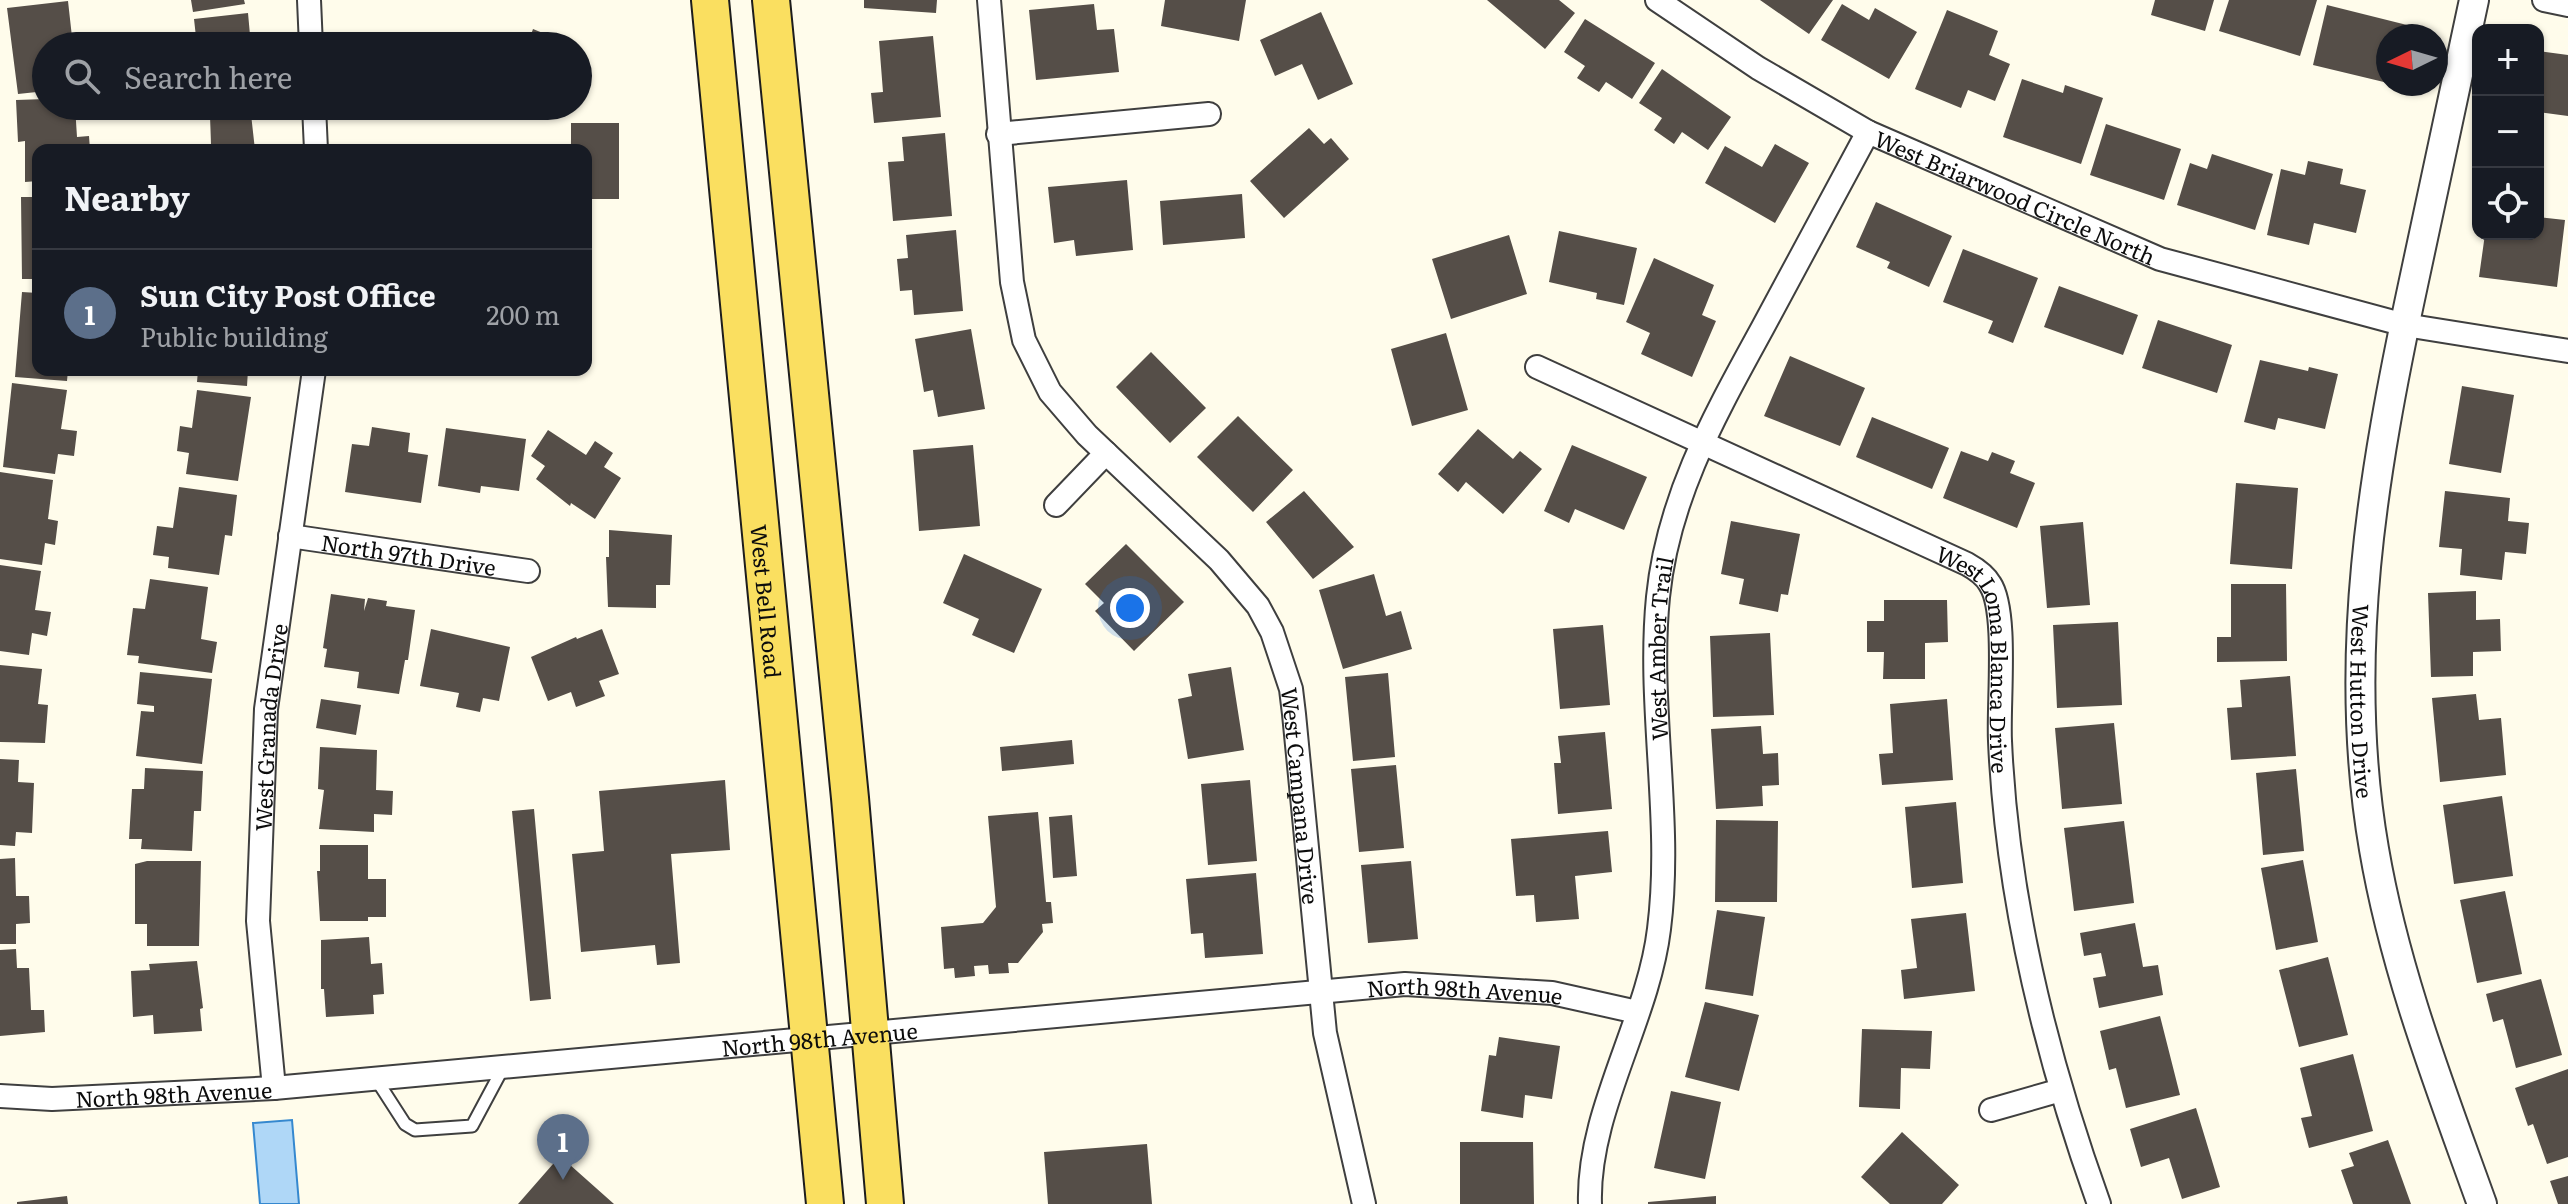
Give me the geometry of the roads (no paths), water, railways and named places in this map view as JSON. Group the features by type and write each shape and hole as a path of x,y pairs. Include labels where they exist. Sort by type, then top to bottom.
{"main road":[{"name":"West Bell Road","path":"710,0 825,1204"},
{"path":"771,0 849,782 885,1204"}],"street":[{"path":"309,0 310,32"},
{"name":"West Campana Drive","path":"989,0 1012,282 1024,340 1050,392 1106,453 1219,560 1258,606 1272,632 1287,674 1294,714 1319,992 1325,1033 1364,1204"},
{"name":"West Briarwood Circle North","path":"1657,0 1758,68 1868,132 2160,259 2405,325 2568,351"},
{"name":"West Hutton Drive","path":"2474,0 2379,456 2365,553 2359,651 2362,749 2374,847 2394,943 2426,1047 2482,1204"},
{"path":"2544,0 2568,5"},
{"path":"998,134 1209,114"},
{"path":"315,120 316,144"},
{"name":"West Amber Trail","path":"1590,1204 1598,1142 1655,955 1662,900 1658,599 1675,510 1700,444 1868,132"},
{"name":"West Loma Blanca Drive","path":"1537,367 1967,564 1991,584 2000,615 2000,743 2015,891 2035,991 2061,1090 2099,1204"},
{"name":"West Granada Drive","path":"274,1088 258,921 266,709 313,376"},
{"path":"1056,505 1106,453"},
{"name":"North 97th Drive","path":"290,536 528,571"},
{"name":"North 98th Avenue","path":"0,1096 52,1099 274,1088 1405,984 1552,993 1637,1012"},
{"path":"1991,1110 2061,1090"}],"lane":[{"path":"376,1079 405,1124 415,1130 472,1126 503,1068"}],"water":[{"path":"292,1120 299,1204 260,1204 253,1123"}],"place":[{"name":"Sun City Post Office","path":"563,1180"}]}
